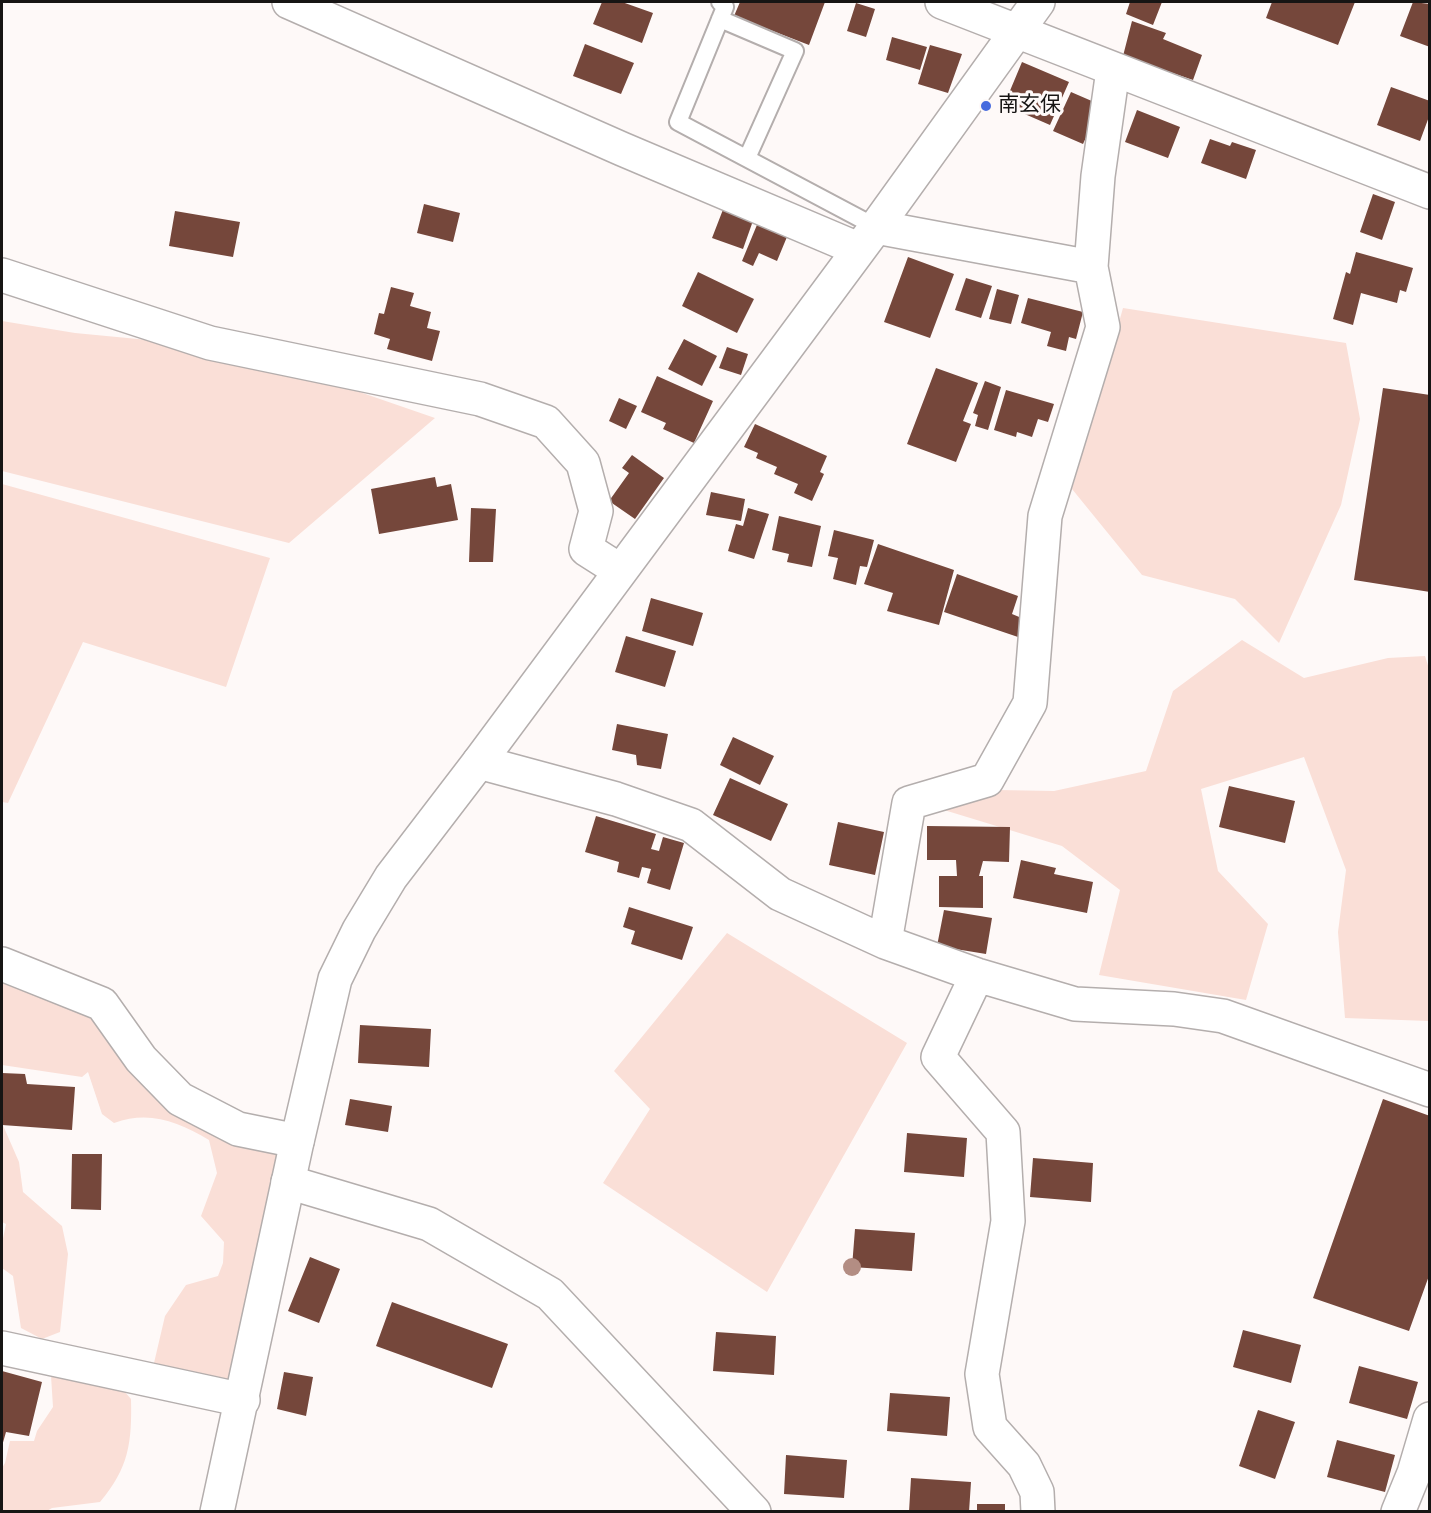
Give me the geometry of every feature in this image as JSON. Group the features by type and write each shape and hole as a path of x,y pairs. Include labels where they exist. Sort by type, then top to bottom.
{"street":[{"path":"290,2 622,149 867,238 1090,267"},
{"path":"942,2 1430,192"},
{"path":"217,1512 243,1400 297,1141 335,979 359,930 391,877 479,762 867,238 1038,2"},
{"path":"885,942 909,803 987,780 1030,703 1045,516 1103,327 1090,267 1098,176 1113,70"},
{"path":"2,275 210,343 480,399 546,422 583,463 596,511 586,549 620,570"},
{"path":"479,762 616,799 691,825 780,894 885,942 977,975 1075,1004 1174,1009 1223,1016 1430,1090"},
{"path":"2,964 102,1004 141,1059 180,1099 238,1130 297,1141"},
{"path":"977,975 938,1057 1003,1132 1008,1221 982,1374 990,1427 1024,1465 1038,1492 1038,1512"},
{"path":"288,1182 429,1224 550,1294 754,1512"},
{"path":"2,1348 243,1400"},
{"path":"1398,1512 1414,1473 1430,1419"}],"lane":[{"path":"720,2 725,7 678,122 747,158 867,238"},
{"path":"720,19 795,51 747,158"}],"shaded area":[{"path":"1123,308 1346,343 1360,419 1341,505 1279,643 1235,599 1142,575 1072,489"},
{"path":"2,321 75,333 232,348 435,418 289,543 2,471"},
{"path":"2,484 270,558 226,687 83,642 8,803 2,802"},
{"path":"1242,640 1304,678 1388,658 1425,656 1430,672 1429,1021 1345,1018 1338,932 1346,870 1304,757 1201,789 1218,871 1268,924 1246,1000 1099,975 1120,890 1062,846 944,810 998,790 1054,791 1146,771 1173,691"},
{"path":"727,933 907,1043 767,1292 603,1183 650,1109 614,1071"},
{"path":"2,970 82,996 180,1099 296,1146 248,1396 181,1393 154,1363 165,1316 186,1285 218,1276 223,1263 224,1242 201,1216 217,1173 209,1140 175,1123 152,1118 127,1119 114,1123 102,1114 88,1072 82,1077 2,1065"},
{"path":"2,1123 19,1162 23,1192 62,1226 68,1254 60,1332 42,1339 21,1328 13,1276 2,1268 2,1243 6,1224 2,1222"},
{"path":"70,1370 117,1383 131,1399 131,1428 123,1466 110,1490 100,1502 52,1508 47,1511 2,1511 2,1468 10,1441 34,1441 37,1431 53,1407 51,1376"}],"building":[{"path":"602,2 622,2 653,13 642,43 593,24"},
{"path":"740,2 825,2 809,45 734,16"},
{"path":"1130,2 1162,2 1153,25 1126,14"},
{"path":"1272,2 1355,2 1338,45 1266,18"},
{"path":"1413,2 1430,4 1430,47 1400,36"},
{"path":"856,3 875,9 866,37 847,31"},
{"path":"1132,21 1166,33 1163,39 1202,55 1193,80 1123,56"},
{"path":"892,37 927,47 920,70 886,60"},
{"path":"585,44 634,63 621,94 573,76"},
{"path":"930,45 962,54 948,93 918,84"},
{"path":"1022,62 1069,82 1050,125 1004,105"},
{"path":"1391,87 1430,101 1430,114 1420,141 1377,125"},
{"path":"1071,92 1101,105 1083,144 1053,131"},
{"path":"1137,110 1180,127 1168,158 1125,142"},
{"path":"1210,139 1230,146 1232,142 1256,150 1246,179 1201,163"},
{"path":"1373,194 1395,202 1382,240 1360,232"},
{"path":"424,204 460,213 453,242 417,233"},
{"path":"724,207 754,218 743,249 712,238"},
{"path":"175,211 240,222 233,257 169,246"},
{"path":"759,220 789,232 777,261 759,253 753,266 742,261"},
{"path":"1356,252 1413,268 1406,292 1400,290 1397,303 1361,293 1353,325 1333,319 1346,272 1350,274"},
{"path":"908,257 954,274 930,338 884,322"},
{"path":"698,272 754,299 737,333 682,306"},
{"path":"966,278 992,286 981,318 955,310"},
{"path":"391,287 414,293 410,306 431,312 427,328 440,331 432,361 387,349 390,339 374,334 379,313 384,314"},
{"path":"997,289 1019,295 1011,324 989,319"},
{"path":"1028,298 1083,312 1076,339 1069,337 1066,351 1047,346 1051,332 1021,323"},
{"path":"684,339 717,356 702,386 668,369"},
{"path":"727,347 748,354 741,375 719,368"},
{"path":"936,368 978,383 963,421 971,424 956,462 907,444"},
{"path":"657,376 713,401 694,443 663,429 666,423 641,412"},
{"path":"985,381 1001,387 988,430 975,426 978,415 973,413"},
{"path":"1383,388 1430,395 1430,592 1354,580"},
{"path":"1006,390 1054,404 1048,422 1038,419 1032,437 1017,432 1016,437 994,430"},
{"path":"619,398 637,406 626,429 609,421"},
{"path":"755,424 827,456 820,472 824,474 812,501 794,493 798,484 774,474 777,467 756,458 758,453 744,447"},
{"path":"632,455 664,478 635,519 609,501 629,473 622,468"},
{"path":"435,477 437,487 451,484 458,520 379,534 371,489"},
{"path":"711,492 745,499 741,521 706,515"},
{"path":"471,508 496,509 493,562 469,562"},
{"path":"748,508 769,514 754,559 728,551 736,524 743,526"},
{"path":"779,516 821,526 812,567 787,562 789,554 772,550"},
{"path":"834,530 874,540 867,567 860,566 856,585 833,579 838,558 828,556"},
{"path":"878,544 954,570 939,625 887,611 893,593 864,584"},
{"path":"957,574 1018,596 1012,614 1024,619 1018,637 944,612"},
{"path":"651,598 703,613 693,646 642,631"},
{"path":"626,636 676,651 665,687 615,672"},
{"path":"617,724 668,734 661,769 637,765 636,755 612,750"},
{"path":"733,737 774,756 760,785 720,765"},
{"path":"730,778 788,804 771,841 713,815"},
{"path":"1229,786 1295,801 1285,843 1219,827"},
{"path":"596,816 656,834 651,849 659,851 663,837 684,843 670,890 647,883 651,869 642,867 639,878 617,872 619,862 585,852"},
{"path":"838,822 884,832 875,875 829,865"},
{"path":"927,826 1010,827 1009,862 983,861 979,876 983,876 983,908 939,907 939,876 957,876 956,860 927,860"},
{"path":"1021,860 1056,868 1054,874 1093,882 1087,913 1013,898"},
{"path":"629,907 693,927 682,960 631,944 635,931 623,927"},
{"path":"944,910 992,918 986,954 937,946"},
{"path":"360,1025 431,1029 429,1067 358,1063"},
{"path":"2,1073 25,1074 27,1084 75,1087 72,1130 2,1125"},
{"path":"350,1099 392,1106 388,1132 345,1125"},
{"path":"1383,1099 1430,1116 1430,1273 1409,1331 1313,1298"},
{"path":"907,1133 967,1138 964,1177 904,1172"},
{"path":"72,1154 102,1154 101,1210 71,1209"},
{"path":"1033,1158 1093,1163 1091,1202 1030,1197"},
{"path":"855,1229 915,1233 912,1271 852,1267"},
{"path":"310,1257 340,1269 319,1323 288,1311"},
{"path":"392,1302 508,1344 492,1388 376,1346"},
{"path":"1243,1330 1301,1345 1291,1383 1233,1367"},
{"path":"716,1332 776,1336 774,1375 713,1371"},
{"path":"1359,1366 1418,1382 1407,1419 1349,1403"},
{"path":"2,1371 42,1382 29,1436 6,1432 2,1446"},
{"path":"284,1372 313,1377 306,1416 277,1409"},
{"path":"890,1393 950,1397 947,1436 887,1431"},
{"path":"1258,1410 1295,1422 1275,1479 1239,1466"},
{"path":"1337,1440 1395,1455 1385,1492 1327,1477"},
{"path":"786,1455 847,1460 844,1498 784,1494"},
{"path":"911,1478 971,1482 969,1512 909,1512"},
{"path":"977,1504 1005,1504 1005,1512 977,1512"}],"place":[{"name":"南玄保","path":"986,106"}]}
